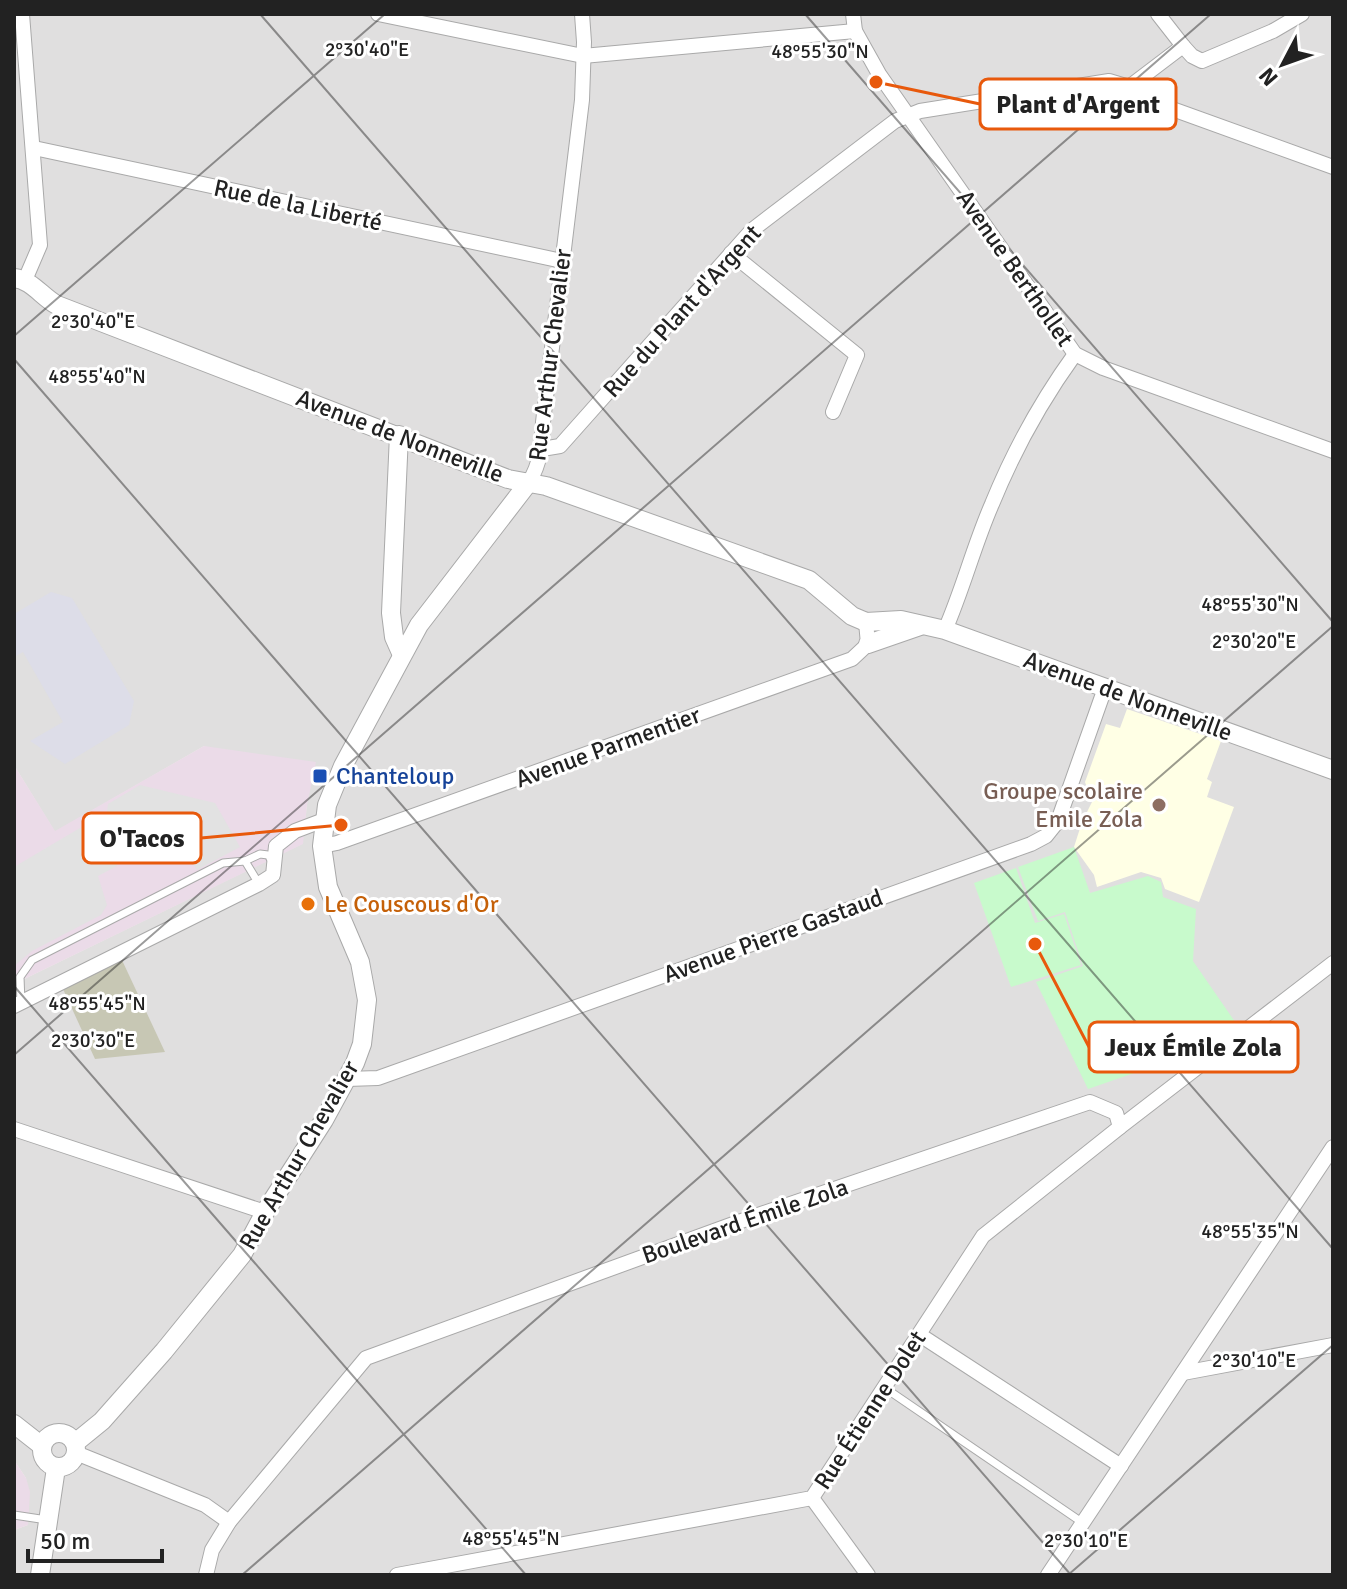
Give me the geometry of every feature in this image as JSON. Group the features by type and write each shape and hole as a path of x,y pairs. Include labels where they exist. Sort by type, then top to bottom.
{"street":[{"path":"20,279 40,245 22,14"},
{"path":"378,14 583,56 855,31 853,14"},
{"name":"Rue Arthur Chevalier","path":"76,1448 164,1351 242,1255 265,1212 324,1120 362,1044 367,1000 360,962 328,887 322,846 324,820 336,779 419,625 536,471 542,449 582,100 582,14"},
{"path":"1158,14 1192,56 1202,61 1273,31 1302,14"},
{"name":"Avenue Berthollet","path":"855,31 879,74 1075,354 1103,368 1333,451"},
{"path":"1183,46 1129,87 1164,106 1333,167"},
{"name":"Rue du Plant d'Argent","path":"542,449 560,446 752,230 908,114 1109,81 1129,87"},
{"name":"Rue de la Liberté","path":"34,148 562,261"},
{"path":"731,253 857,355 833,412"},
{"name":"Avenue de Nonneville","path":"20,279 57,305 508,479 529,482 809,580 852,616 866,622 901,620 945,630 1333,770"},
{"path":"945,630 991,505 1017,446 1043,398 1075,354"},
{"path":"399,435 391,613 394,637 402,655"},
{"path":"866,622 868,644"},
{"name":"Avenue de Nonneville","path":"868,644 923,626"},
{"name":"Avenue Parmentier","path":"322,846 838,665 852,659 868,644"},
{"name":"Avenue Pierre Gastaud","path":"347,1079 378,1078 1031,844 1046,836 1058,821 1105,688"},
{"path":"18,1004 259,884 273,875 276,846 295,831 324,820"},
{"path":"1120,1127 1333,963"},
{"name":"Boulevard Émile Zola","path":"206,1575 212,1550 229,1522 366,1358 755,1216 1090,1102 1116,1113 1120,1127"},
{"name":"Rue Étienne Dolet","path":"397,1575 812,1498 983,1236 1120,1127"},
{"path":"14,1129 265,1212"},
{"path":"1048,1575 1333,1147"},
{"path":"920,1335 1121,1466"},
{"path":"1183,1373 1333,1345"},
{"path":"14,1424 42,1446"},
{"path":"56,1468 43,1457 42,1446 48,1437 57,1433 68,1435 76,1448 205,1505 229,1522"},
{"path":"56,1468 71,1463 76,1448"},
{"path":"40,1575 56,1468"},
{"path":"812,1498 868,1575"}],"lane":[{"path":"18,1004 20,977 32,960 223,863 245,861 260,854 268,855 274,865"},
{"path":"245,861 259,884"},
{"path":"885,1388 1083,1523"},
{"path":"14,1515 48,1520"}],"shaded area":[{"path":"14,14 1333,14 1333,1575 14,1575 14,1530 28,1525 26,1478 14,1460 14,984 302,844 307,805 204,746 55,832 14,765"},
{"path":"51,592 72,598 134,701 129,725 65,764 30,741 63,722 23,652 14,657 14,614"},
{"name":"Groupe scolaire Emile Zola","path":"1127,709 1221,741 1207,779 1212,782 1207,797 1234,807 1199,902 1165,889 1161,878 1141,872 1097,887 1094,875 1074,847 1092,802 1085,782 1106,724 1120,728"},
{"path":"204,746 316,762 303,844 14,984 14,765 55,831"},
{"path":"140,785 215,803 240,847 197,870 170,827 117,858 117,866 98,876 107,905 101,915 32,951 14,966 14,867 107,812 108,804"},
{"path":"121,958 165,1052 95,1059 63,989"},
{"path":"14,1460 26,1478 30,1492 28,1525 14,1530"}],"green space":[{"path":"1074,847 1090,893 1148,876 1161,882 1163,897 1196,909 1193,961 1240,1029 1218,1044 1088,1089 1036,982 1083,966 1065,912 1038,921 1018,867"},
{"path":"1016,868 1035,923 1064,914 1081,965 1011,987 974,883"}],"place":[{"name":"Plant d'Argent","path":"876,82"},
{"name":"Chanteloup","path":"320,776"},
{"name":"Groupe scolaire Emile Zola","path":"1159,805"},
{"name":"O'Tacos","path":"341,825"},
{"name":"Le Couscous d'Or","path":"308,904"},
{"name":"Jeux Émile Zola","path":"1035,944"}]}
